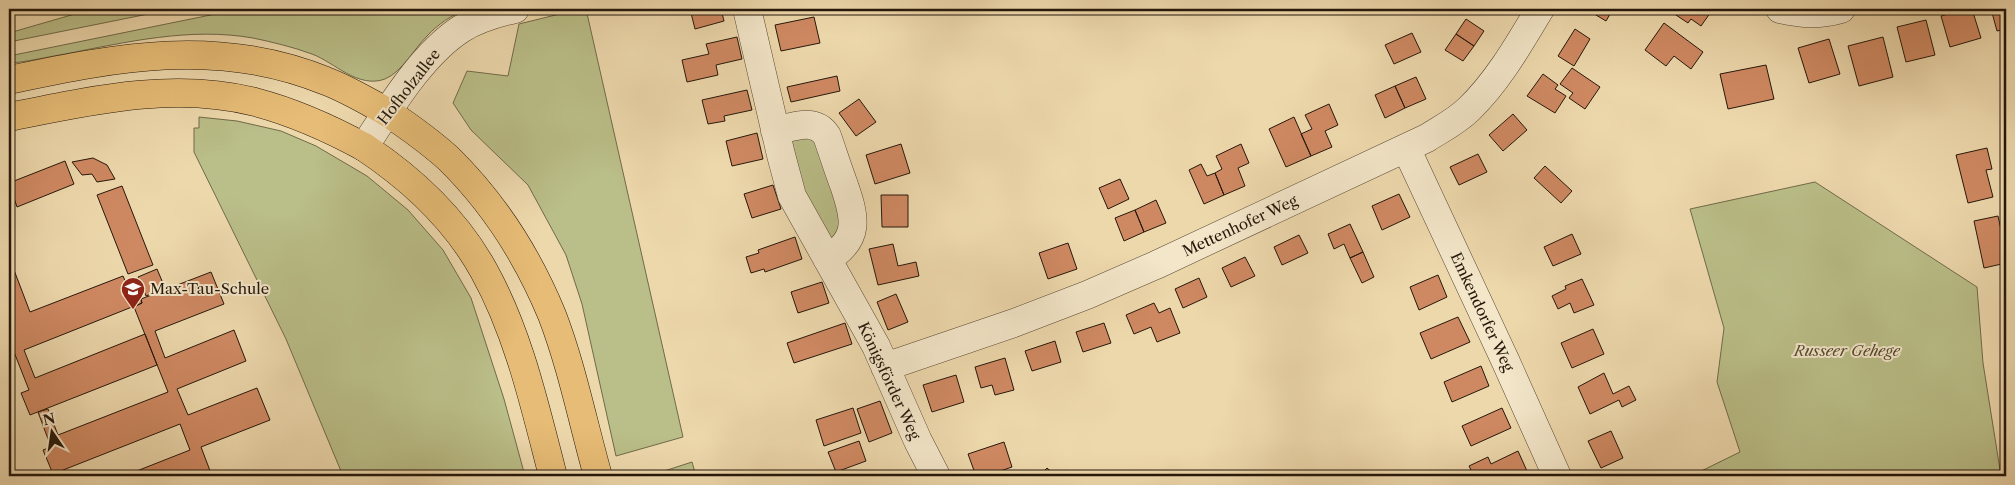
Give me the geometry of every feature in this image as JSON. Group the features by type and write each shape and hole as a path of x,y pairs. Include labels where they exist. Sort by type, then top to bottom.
{"main road":[{"path":"9,80 86,64 134,57 194,54 225,56 282,67 327,81 387,112 434,146 474,186 504,225 534,276 555,325 598,476"},
{"path":"9,117 86,102 138,95 186,93 253,101 299,116 334,131 364,147 415,186 443,213 484,270 514,340 531,392 553,476"}],"street":[{"name":"Hofholzallee","path":"364,147 387,112 426,61 449,38 478,21 515,9"},
{"name":"Königsförder Weg","path":"748,9 775,131 792,196 876,346 918,441 936,476"},
{"name":"Mettenhofer Weg","path":"885,367 1014,323 1156,265 1427,138 1467,111 1499,73 1540,9"},
{"path":"1780,9 1801,14 1826,13 1841,9"},
{"path":"775,131 810,124 821,129 827,136 854,216 850,235 844,246 827,259"},
{"name":"Emkendorfer Weg","path":"1406,148 1557,476"}],"green space":[{"path":"92,9 173,9 9,42 9,33"},
{"path":"240,9 467,9 451,17 436,28 391,76 375,81 356,78 312,54 297,49 253,38 229,35 206,34 159,37 30,61 9,63 9,56"},
{"path":"586,9 683,437 616,456 582,304 566,255 528,185 471,130 453,103 467,71 508,76 519,24"},
{"path":"199,117 237,121 281,131 316,146 367,176 408,210 443,250 471,298 504,399 525,476 343,476 286,339 194,152 194,128 199,128"},
{"path":"816,135 845,210 833,241 806,205 787,138"},
{"name":"Russeer Gehege","path":"1815,182 1977,287 1983,363 2001,476 1691,476 1740,452 1717,382 1724,328 1690,209"},
{"path":"692,462 696,476 649,476"}],"building":[{"path":"690,9 721,9 724,21 695,29"},
{"path":"1586,9 1613,9 1606,21"},
{"path":"1667,9 1713,9 1701,26 1691,19 1688,23"},
{"path":"1972,9 1981,38 1950,47 1941,16"},
{"path":"1991,9 2006,9 2006,29 1997,31"},
{"path":"814,17 820,43 781,51 775,25"},
{"path":"1466,19 1484,31 1474,46 1456,34"},
{"path":"1926,20 1935,55 1906,62 1897,27"},
{"path":"1664,23 1703,52 1691,69 1674,56 1666,66 1645,50"},
{"path":"1575,29 1590,39 1574,66 1558,56"},
{"path":"1412,33 1421,52 1394,64 1385,45"},
{"path":"1456,34 1474,46 1463,61 1445,50"},
{"path":"737,37 742,59 716,65 718,75 687,82 682,60 709,54 706,44"},
{"path":"1883,37 1893,77 1859,86 1848,46"},
{"path":"1829,39 1840,74 1809,83 1798,48"},
{"path":"1766,65 1774,99 1728,109 1720,74"},
{"path":"1572,68 1600,87 1585,109 1569,98 1573,93 1560,84"},
{"path":"1543,74 1558,85 1555,89 1566,96 1555,113 1527,96"},
{"path":"837,76 840,91 791,102 787,87"},
{"path":"1416,77 1426,99 1405,108 1395,86"},
{"path":"1395,86 1405,108 1385,118 1375,95"},
{"path":"747,90 752,110 724,116 725,121 708,124 702,100"},
{"path":"859,99 876,122 856,136 839,113"},
{"path":"1329,104 1338,125 1325,131 1332,147 1311,156 1301,134 1312,129 1305,115"},
{"path":"1513,114 1527,130 1503,151 1489,135"},
{"path":"1294,117 1311,156 1286,167 1269,129"},
{"path":"757,133 763,159 732,166 726,141"},
{"path":"901,144 910,173 875,184 866,155"},
{"path":"1241,144 1249,163 1238,168 1245,186 1224,195 1215,173 1222,169 1216,156"},
{"path":"1987,148 1992,169 1986,170 1993,197 1968,203 1956,155"},
{"path":"1478,154 1487,172 1459,185 1450,167"},
{"path":"93,158 107,165 115,179 97,182 92,174 82,175 72,162"},
{"path":"65,161 74,184 17,207 9,183"},
{"path":"1201,164 1207,176 1215,173 1224,195 1204,204 1189,170"},
{"path":"1545,166 1572,191 1561,203 1534,178"},
{"path":"1120,179 1129,199 1108,209 1099,188"},
{"path":"773,185 781,209 752,218 744,194"},
{"path":"122,186 153,265 128,274 97,195"},
{"path":"1399,194 1410,217 1382,230 1372,206"},
{"path":"881,195 908,195 908,227 882,227"},
{"path":"1156,200 1166,223 1144,232 1135,210"},
{"path":"1135,210 1144,232 1124,241 1115,218"},
{"path":"1998,216 2003,239 2006,238 2006,263 1984,268 1974,221"},
{"path":"1350,224 1363,252 1350,258 1344,244 1334,249 1328,234"},
{"path":"1572,234 1581,254 1553,266 1544,247"},
{"path":"1299,235 1308,253 1282,265 1274,247"},
{"path":"795,237 802,259 765,272 764,269 751,273 746,257 759,253 758,250"},
{"path":"1068,243 1077,269 1048,279 1039,253"},
{"path":"893,244 898,266 916,262 919,276 878,285 869,249"},
{"path":"1363,252 1374,277 1362,283 1350,258"},
{"path":"9,257 30,312 123,276 126,283 133,280 142,303 24,350 35,378 145,334 157,365 30,415 21,393 29,390 14,352 9,354"},
{"path":"1245,257 1255,276 1231,287 1222,268"},
{"path":"157,269 165,288 146,296 138,277"},
{"path":"211,272 224,304 155,331 165,358 234,330 246,361 177,389 188,415 257,388 270,420 201,447 212,476 124,476 190,450 180,424 53,474 43,450 51,447 38,412 48,409 58,435 168,392 134,307 142,303 141,299"},
{"path":"1438,275 1447,297 1419,310 1410,287"},
{"path":"1199,278 1207,297 1183,308 1175,289"},
{"path":"1582,279 1594,305 1574,313 1570,303 1558,309 1552,296 1566,289 1565,286"},
{"path":"822,282 829,303 798,313 791,292"},
{"path":"896,294 908,322 888,330 877,302"},
{"path":"1154,303 1159,313 1170,308 1180,333 1157,342 1151,327 1134,334 1126,315"},
{"path":"1458,317 1470,342 1431,359 1420,333"},
{"path":"845,323 852,344 794,363 787,343"},
{"path":"1104,323 1111,343 1083,352 1076,332"},
{"path":"1593,329 1604,354 1572,368 1561,343"},
{"path":"1055,341 1061,362 1032,371 1025,351"},
{"path":"1005,358 1014,390 995,395 992,385 981,388 975,367"},
{"path":"1481,366 1489,386 1452,402 1444,382"},
{"path":"1604,373 1613,394 1629,386 1636,400 1622,407 1619,400 1590,414 1578,387"},
{"path":"956,375 964,402 932,412 923,385"},
{"path":"880,401 892,433 869,442 857,409"},
{"path":"853,408 861,433 824,446 816,420"},
{"path":"1502,408 1511,428 1471,446 1462,426"},
{"path":"1611,431 1623,458 1601,468 1588,441"},
{"path":"859,441 866,461 836,472 828,452"},
{"path":"1004,442 1012,467 986,476 976,476 968,454"},
{"path":"1518,451 1527,471 1515,476 1474,476 1469,466 1488,457 1491,464"},
{"path":"1047,468 1056,476 1039,476"}],"place":[{"name":"Max-Tau-Schule","path":"133,310"}]}
